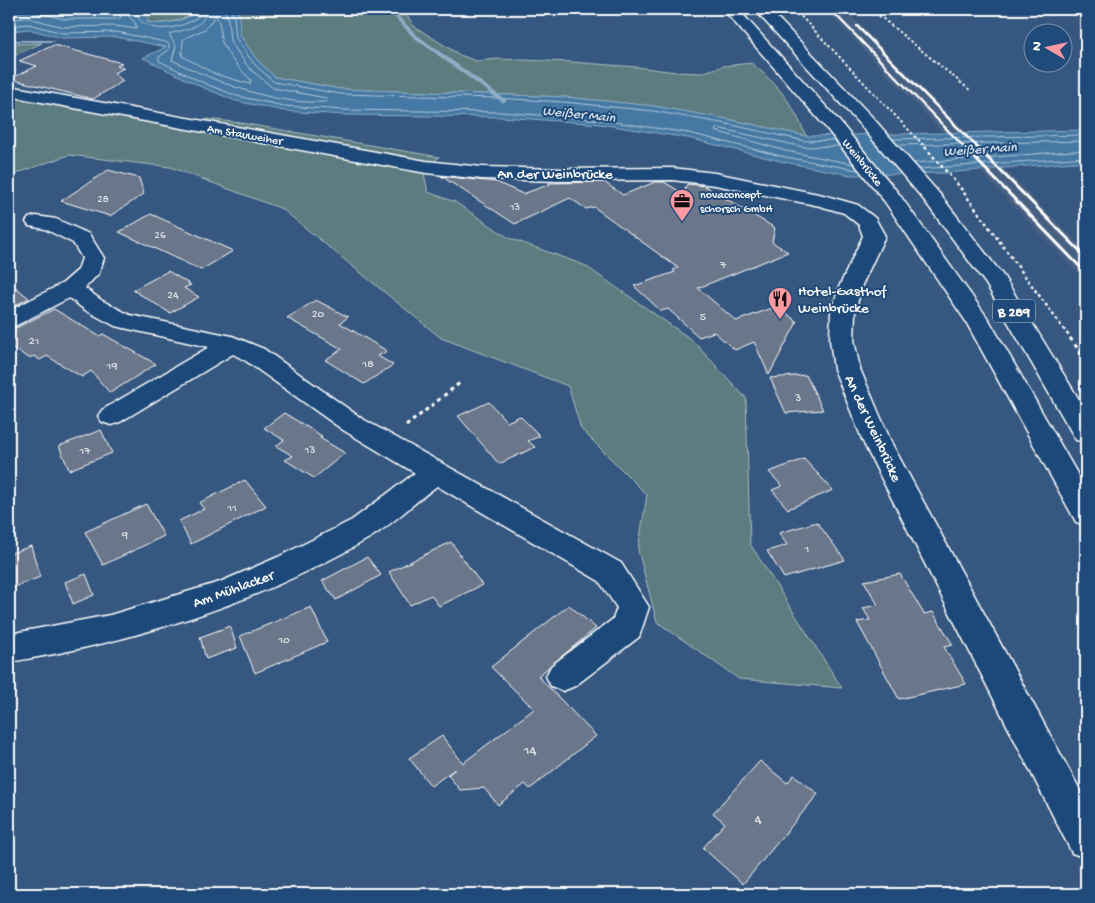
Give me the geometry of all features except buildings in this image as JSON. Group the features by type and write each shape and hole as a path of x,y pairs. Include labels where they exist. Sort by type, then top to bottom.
{"main road":[{"name":"B 289","path":"764,12 867,122 931,196 996,282 1086,433"},
{"name":"Weinbrücke","path":"734,13 833,125 892,198 977,320 1086,514"},
{"name":"Am Stauweiher","path":"9,91 426,167 482,173"},
{"name":"An der Weinbrücke","path":"482,173 561,175 672,174 715,179 823,200 851,209 868,222 874,236 851,285 843,312 842,340 847,368 878,444 1086,839"},
{"path":"9,320 71,288 88,273 93,258 81,239 49,223 36,222"},
{"path":"71,288 93,306 123,321 232,344 255,355 352,424 610,572 633,607 627,627 563,676"},
{"path":"111,416 232,344"},
{"name":"Am Mühlacker","path":"9,648 110,629 228,592 289,566 362,528 434,472"}],"path":[{"path":"794,9 899,118 959,186 1086,360"},
{"path":"871,9 971,91"},
{"path":"384,443 461,382"}],"shaded area":[{"path":"824,9 844,9 1086,251 1086,282"}],"green space":[{"path":"136,9 184,9 197,12 164,23 151,23"},
{"path":"233,9 402,9 415,27 460,55 476,61 499,59 571,62 700,73 724,66 751,63 784,95 796,114 806,136 653,106 565,97 340,89 275,77 257,60 240,35 239,13"},
{"path":"42,43 9,58 9,44"},
{"path":"9,93 185,130 208,119 439,157 424,173 428,192 455,202 509,238 584,265 692,340 746,398 750,544 842,688 739,679 657,622 638,550 647,495 581,429 568,386 441,338 282,209 170,167 69,155 9,176"}],"water":[{"name":"Weißer Main","path":"9,9 136,9 148,18 147,22 166,23 186,18 196,12 184,9 233,9 239,13 240,35 257,60 275,77 340,89 565,97 654,106 806,136 1086,130 1086,161 945,173 850,175 784,162 688,138 600,124 502,117 344,115 284,111 236,101 204,88 143,58 166,47 116,37 62,38 28,29 11,31 9,30"}],"waterway":[{"path":"389,9 415,36 504,101"},
{"path":"9,41 53,41"}],"railway":[{"path":"830,9 965,148"},
{"path":"857,26 978,148"},
{"path":"964,147 1086,273"},
{"path":"977,147 1086,257"}],"place":[{"name":"novaconcept schorsch GmbH","path":"682,222"},
{"name":"Hotel-Gasthof Weinbrücke","path":"780,320"}]}
